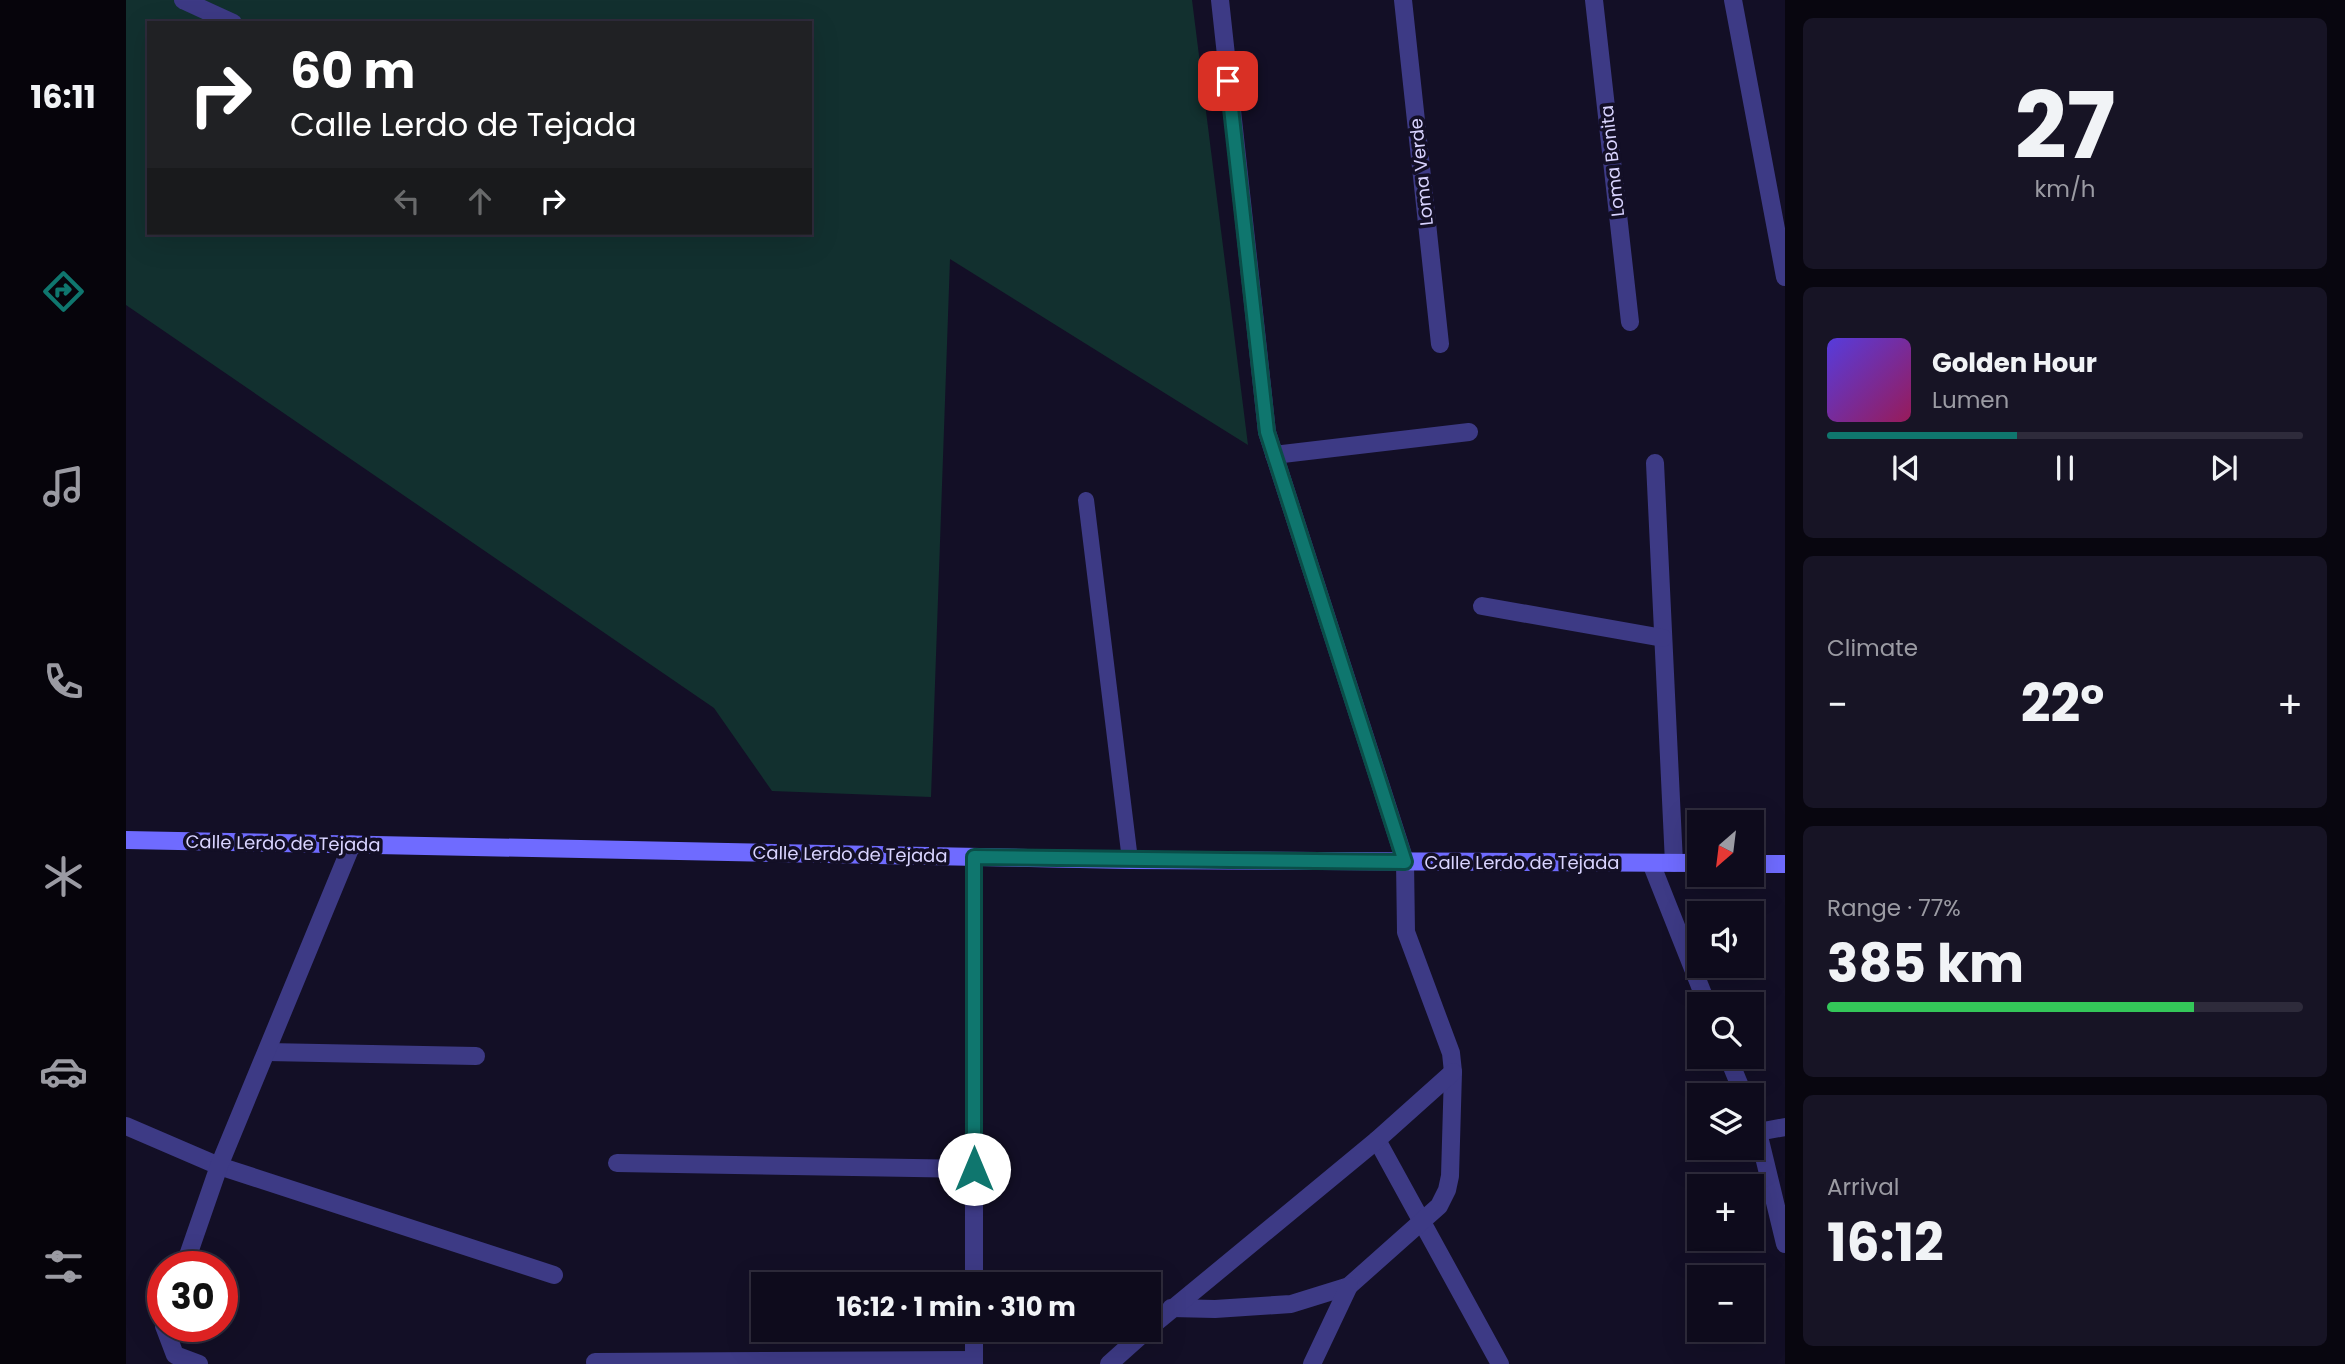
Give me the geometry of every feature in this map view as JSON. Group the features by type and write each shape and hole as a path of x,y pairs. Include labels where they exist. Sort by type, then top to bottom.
{"main road":[{"name":"Calle Lerdo de Tejada","path":"126,840 1130,860 1687,863"},
{"path":"1764,864 1785,864"}],"street":[{"path":"183,0 229,21"},
{"path":"1220,0 1267,432 1405,862 1406,932 1451,1053 1453,1072 1450,1176 1447,1190 1439,1206 1349,1286 1312,1364"},
{"name":"Loma Verde","path":"1403,0 1440,344"},
{"name":"Loma Bonita","path":"1594,0 1630,322"},
{"path":"1733,0 1785,277"},
{"path":"1274,455 1469,432"},
{"path":"1655,463 1674,863"},
{"path":"1482,606 1663,638"},
{"path":"190,1251 219,1166 352,845"},
{"path":"974,857 974,1272"},
{"path":"1651,863 1702,992"},
{"path":"267,1052 476,1056"},
{"path":"1161,1317 1377,1140 1453,1072"},
{"path":"1764,1124 1785,1127"},
{"path":"126,1126 219,1166 554,1275"},
{"path":"1377,1140 1499,1363"},
{"path":"1764,1159 1785,1244"},
{"path":"617,1163 974,1169"},
{"path":"1171,1308 1215,1309 1291,1304 1349,1286"},
{"path":"170,1342 175,1355 199,1364"},
{"path":"595,1362 974,1362 974,1342"},
{"path":"1109,1364 1133,1342"}],"lane":[{"path":"1086,500 1130,860"}],"green space":[{"path":"126,0 1192,0 1248,445 950,259 931,797 772,791 714,708 126,305"}],"route":[{"path":"974,1169 974,857 1405,862 1267,432 1228,81"}]}
